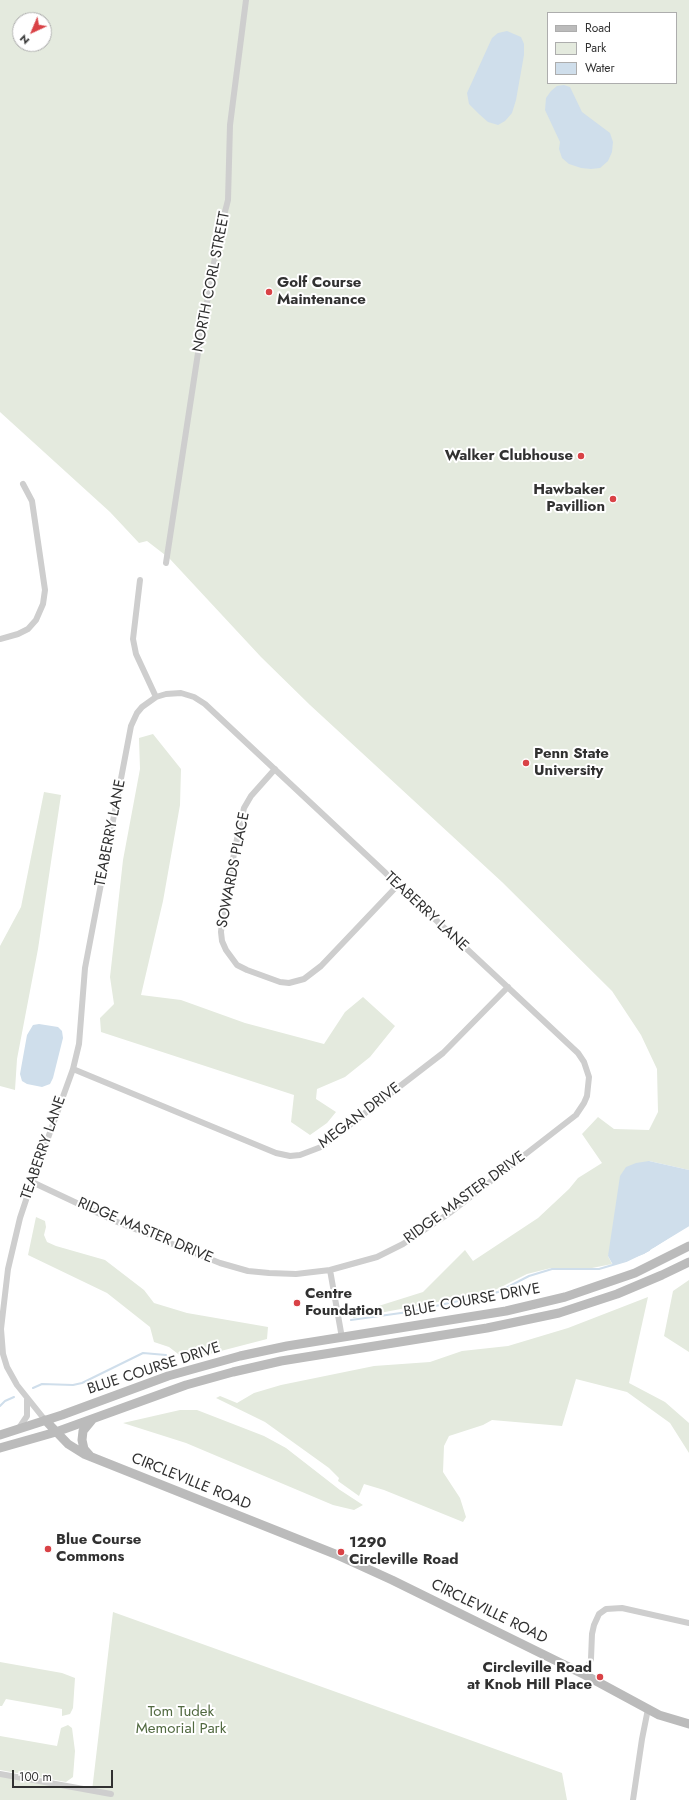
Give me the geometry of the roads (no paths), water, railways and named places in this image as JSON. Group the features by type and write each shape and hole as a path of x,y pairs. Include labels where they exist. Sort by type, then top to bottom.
{"main road":[{"name":"BLUE COURSE DRIVE","path":"0,1435 192,1369 263,1350 506,1311 553,1300 629,1275 689,1246"},
{"name":"BLUE COURSE DRIVE","path":"0,1448 56,1432 186,1385 257,1366 487,1328 559,1313 617,1294 689,1262"},
{"path":"94,1417 85,1428 82,1440 84,1449 94,1459"},
{"name":"CIRCLEVILLE ROAD","path":"45,1420 74,1449 94,1459 335,1554 392,1580 585,1675 648,1709 669,1719 689,1724"}],"street":[{"name":"NORTH CORL STREET","path":"166,563 196,366 219,235 228,200 230,125 246,0"},
{"path":"0,639 18,634 28,628 36,620 44,604 44,590 32,501 23,484"},
{"path":"140,580 133,639 136,654 156,697"},
{"name":"TEABERRY LANE","path":"45,1420 17,1385 7,1367 1,1338 8,1269 20,1218 73,1069 81,1027 85,968 131,726 137,713 156,697 166,694 181,693 201,700 508,988"},
{"name":"SOWARDS PLACE","path":"275,769 251,796 244,808 235,848 221,932 222,941 226,950 237,965 280,982 296,982 304,979 321,966 398,885"},
{"name":"MEGAN DRIVE","path":"73,1069 276,1153 290,1156 300,1155 321,1147 443,1053 508,988"},
{"name":"RIDGE MASTER DRIVE","path":"32,1182 115,1221 220,1263 248,1271 296,1274 330,1270 377,1257 427,1230 576,1115 581,1109 587,1096 589,1084 587,1070 582,1058 508,988"},
{"path":"330,1270 342,1338"},
{"path":"17,1429 27,1416 28,1405 26,1396"},
{"path":"585,1675 591,1659 594,1625 599,1614 606,1609 622,1608 689,1623"},
{"path":"634,1800 642,1739 648,1709"},
{"path":"0,1774 111,1794"}],"water":[{"path":"507,31 521,37 524,44 524,55 516,100 512,113 505,121 498,125 488,122 469,104 467,93 492,38 498,33"},
{"path":"564,85 570,87 582,112 610,133 613,142 612,152 608,161 600,168 581,168 569,164 562,158 559,149 560,142 545,110 546,98 551,91 557,86"},
{"path":"39,1024 58,1027 62,1031 63,1038 53,1078 50,1084 42,1087 27,1084 22,1081 20,1074 27,1035 33,1025"},
{"path":"649,1161 689,1170 689,1225 644,1254 613,1265 608,1256 620,1176 626,1167 636,1163"}],"waterway":[{"path":"653,1247 689,1225"},
{"path":"351,1320 408,1312 498,1292 529,1276 552,1269 599,1269 626,1261 649,1250"},
{"path":"33,1388 42,1384 73,1385 82,1383 143,1353 166,1355"},
{"path":"0,1406 5,1401 14,1397"}],"place":[{"name":"Golf Course Maintenance","path":"269,292"},
{"name":"Walker Clubhouse","path":"581,456"},
{"name":"Hawbaker Pavillion","path":"613,499"},
{"name":"Penn State University","path":"526,763"},
{"name":"Centre Foundation","path":"297,1303"},
{"name":"Blue Course Commons","path":"48,1549"},
{"name":"1290 Circleville Road","path":"341,1552"},
{"name":"Circleville Road at Knob Hill Place","path":"600,1677"}],"park label":[{"name":"Tom Tudek Memorial Park","path":"181,1720"}]}
